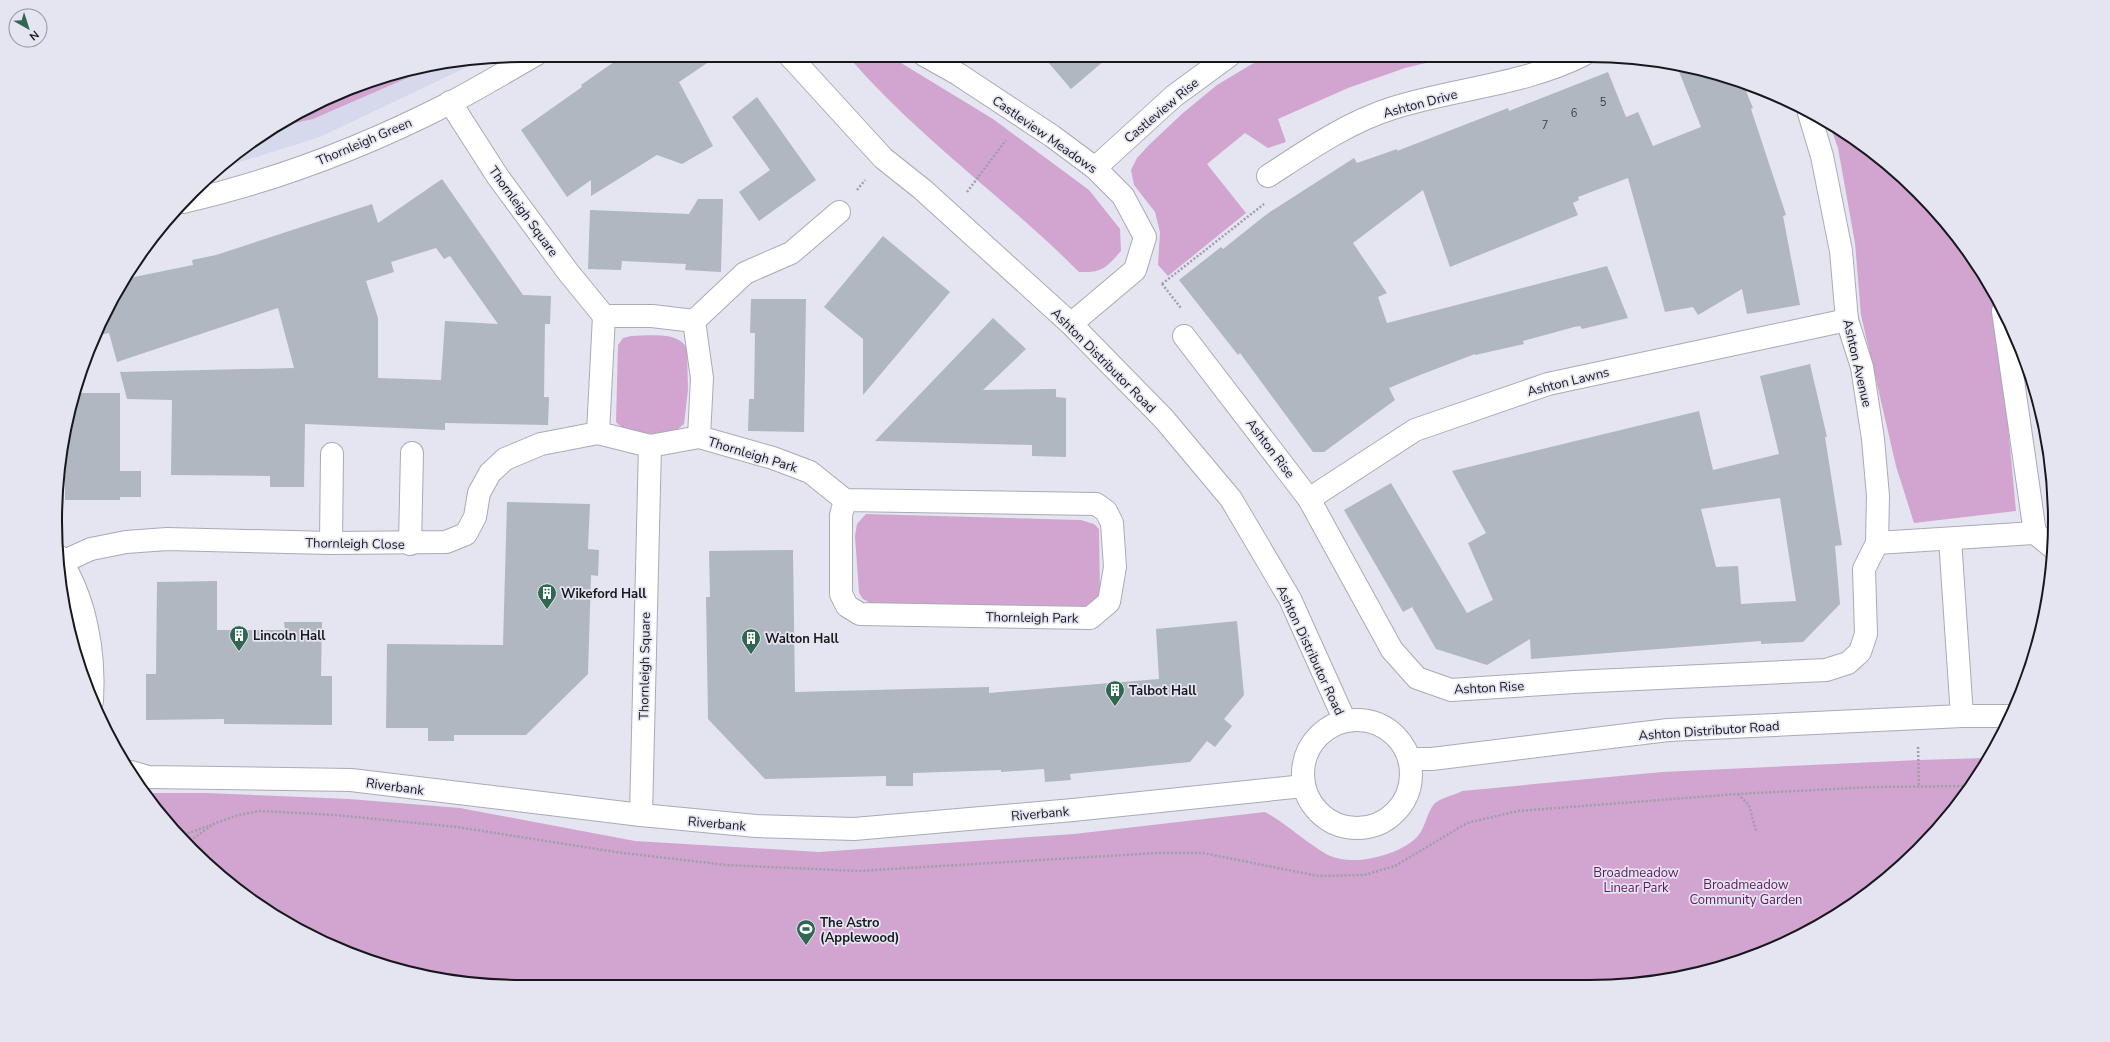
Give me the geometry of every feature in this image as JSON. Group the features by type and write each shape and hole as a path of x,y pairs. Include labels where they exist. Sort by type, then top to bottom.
{"street":[{"name":"Thornleigh Green","path":"193,199 264,180 357,146 450,102 522,62"},
{"name":"Ashton Distributor Road","path":"796,62 883,158 950,214 1071,324 1164,419 1231,499 1290,599 1345,721"},
{"name":"Castleview Meadows","path":"937,62 958,74 1024,118 1095,168 1122,196 1145,237 1135,270"},
{"name":"Castleview Rise","path":"1095,168 1174,96 1220,62"},
{"name":"Ashton Drive","path":"1268,176 1332,135 1392,108 1530,76 1565,62"},
{"name":"Thornleigh Square","path":"450,102 498,177 568,272 604,316"},
{"name":"Ashton Avenue","path":"1811,119 1822,156 1841,250 1848,320 1862,367 1873,439 1878,496 1877,543"},
{"path":"694,321 745,273 791,253 839,212"},
{"path":"1071,324 1135,270"},
{"path":"604,316 652,316 694,321 702,378 699,437 650,446 598,433 604,316"},
{"name":"Ashton Lawns","path":"1309,499 1415,430 1548,384 1848,320"},
{"path":"2005,328 2035,533 2047,543"},
{"name":"Ashton Rise","path":"1184,336 1309,499 1392,650 1416,678 1451,690 1574,682 1826,670 1848,663 1860,652 1866,634 1864,569 1877,543"},
{"name":"Thornleigh Close","path":"64,558 91,549 126,542 167,539 410,544 446,542 466,534 475,517 479,493 490,473 505,460 541,444 598,433"},
{"name":"Thornleigh Park","path":"699,437 773,458 810,472 845,500 1096,504 1106,510 1112,523 1115,567 1109,602 1090,618 860,614 847,606 841,594 841,516 845,500"},
{"name":"Thornleigh Square","path":"641,815 650,446"},
{"path":"410,544 412,453"},
{"path":"331,543 332,454"},
{"path":"1877,543 2035,533"},
{"path":"1950,539 1962,716"},
{"path":"65,568 74,587 89,634 94,673 93,687"},
{"name":"Ashton Distributor Road","path":"1409,759 1432,759 1668,730 1962,716 2005,716"},
{"path":"1361,720 1377,724 1391,732 1402,744 1409,759 1411,776 1407,793 1398,808 1386,820 1370,826 1352,828 1336,824 1326,818 1310,802 1304,786 1303,769 1308,753 1316,738 1329,728 1345,721 1361,720"},
{"name":"Riverbank","path":"138,774 148,777 351,780 641,815 756,826 854,829 1073,810 1304,786"}],"path":[{"path":"950,214 1024,118"},
{"path":"839,212 883,158"},
{"path":"1162,284 1278,193 1268,176"},
{"path":"1135,270 1154,274 1183,310 1184,336"},
{"path":"1918,719 1919,786"},
{"path":"185,834 239,815 260,811 457,827 616,852 734,866 858,871 1157,853 1203,853 1318,876 1364,875 1395,866 1467,823 1518,811 1737,794 1919,786 1964,786"},
{"path":"1737,794 1749,806 1756,831"},
{"path":"191,840 215,823"}],"shaded area":[{"path":"471,65 320,137 233,164 266,139 291,123 345,97 373,86 402,78 431,71"}],"green space":[{"path":"853,62 899,62 993,119 1089,190 1120,229 1121,251 1103,268 1093,272 1079,272 1050,244 902,113"},
{"path":"1257,62 1430,62 1405,68 1348,88 1278,119 1286,142 1268,148 1245,133 1207,164 1246,213 1168,276 1158,265 1160,232 1155,212 1134,185 1131,170 1137,158 1183,113 1217,85"},
{"path":"414,75 313,119 289,124 345,97 373,86"},
{"path":"1832,131 1868,157 1914,196 1934,218 1971,266 1992,302 2000,340 2016,511 1914,523 1896,466 1861,315 1855,243 1838,148"},
{"path":"655,335 671,337 683,343 687,349 688,390 684,424 678,429 668,433 651,434 627,429 620,426 616,422 618,345 623,338 631,336"},
{"path":"866,514 1081,520 1094,524 1099,529 1100,596 1088,607 872,604 863,599 859,593 855,536 857,524"},
{"name":"Broadmeadow Linear Park","path":"1982,758 1953,800 1914,846 1892,866 1844,903 1792,933 1737,956 1679,971 1649,976 1589,980 521,980 461,976 431,971 373,956 318,933 291,919 266,903 218,866 196,846 176,824 152,793 206,793 349,799 460,808 635,841 819,852 1074,834 1265,812 1328,855 1349,860 1361,860 1385,855 1407,845 1421,832 1434,804 1462,791 1662,772"}],"building":[{"path":"614,62 709,62 679,82 713,146 682,164 657,155 591,196 591,180 567,197 521,130 582,87 581,85"},
{"path":"1048,62 1103,62 1071,89"},
{"path":"1679,71 1746,90 1786,215 1783,216 1800,305 1747,314 1742,289 1698,315 1693,307 1665,312 1628,178 1578,197 1579,200 1573,203 1578,215 1450,267 1423,190 1353,243 1387,293 1378,297 1387,323 1607,266 1628,318 1582,329 1580,326 1574,327 1523,341 1524,344 1475,354 1389,388 1395,400 1324,452 1313,452 1240,353 1238,355 1179,280 1221,247 1223,249 1267,214 1354,158 1357,163 1397,149 1397,151 1508,108 1509,111 1608,72 1626,117 1638,112 1653,146 1701,127"},
{"path":"757,97 816,180 759,221 739,192 770,170 732,117"},
{"path":"442,179 523,295 551,296 550,324 545,324 544,397 549,397 548,425 445,423 445,430 305,424 304,487 270,487 270,476 171,475 172,400 127,399 120,372 294,368 278,308 117,362 109,333 102,334 123,291 132,277 193,265 192,260 216,255 372,204 378,223","holes":["436,248 444,259 450,256 498,324 445,321 441,380 378,378 378,318 366,281 394,272 391,262"]},
{"path":"698,199 723,199 721,272 685,270 686,264 622,261 621,270 588,269 590,210 689,214"},
{"path":"883,236 950,292 863,395 863,339 824,307"},
{"path":"751,299 806,299 804,432 748,431 749,399 754,399 755,333 750,333"},
{"path":"993,318 1026,349 983,390 1056,389 1056,397 1066,398 1066,457 1032,456 1032,445 875,441"},
{"path":"1810,364 1827,437 1825,437 1842,545 1835,546 1840,604 1803,642 1761,644 1761,641 1531,659 1530,639 1487,665 1436,649 1412,607 1403,612 1344,510 1391,483 1467,613 1493,600 1468,543 1486,533 1452,471 1699,411 1713,470 1779,454 1760,376","holes":["1780,498 1796,601 1741,604 1738,566 1716,567 1701,509"]},
{"path":"80,393 120,393 120,471 141,471 141,497 120,497 120,500 65,500 66,461 71,431"},
{"name":"Wikeford Hall","path":"507,502 590,504 588,549 599,550 598,576 591,575 588,674 526,735 454,735 454,741 428,741 428,728 386,728 387,644 503,645"},
{"path":"793,550 795,692 989,687 989,693 1159,679 1156,629 1237,621 1244,695 1224,719 1232,726 1215,747 1207,741 1190,762 1070,774 1071,780 1045,782 1044,769 1001,772 1001,770 913,773 913,786 886,786 886,776 765,779 708,719 706,597 710,597 709,551"},
{"name":"Lincoln Hall","path":"217,581 217,630 285,630 284,622 322,622 321,676 332,676 332,725 224,724 224,719 146,720 146,674 156,674 157,582"}],"place":[{"name":"Wikeford Hall","path":"547,610"},
{"name":"Lincoln Hall","path":"239,652"},
{"name":"Walton Hall","path":"751,655"},
{"name":"Talbot Hall","path":"1115,707"},
{"name":"The Astro (Applewood)","path":"806,946"}],"park label":[{"name":"Broadmeadow Community Garden","path":"1746,892"}]}
